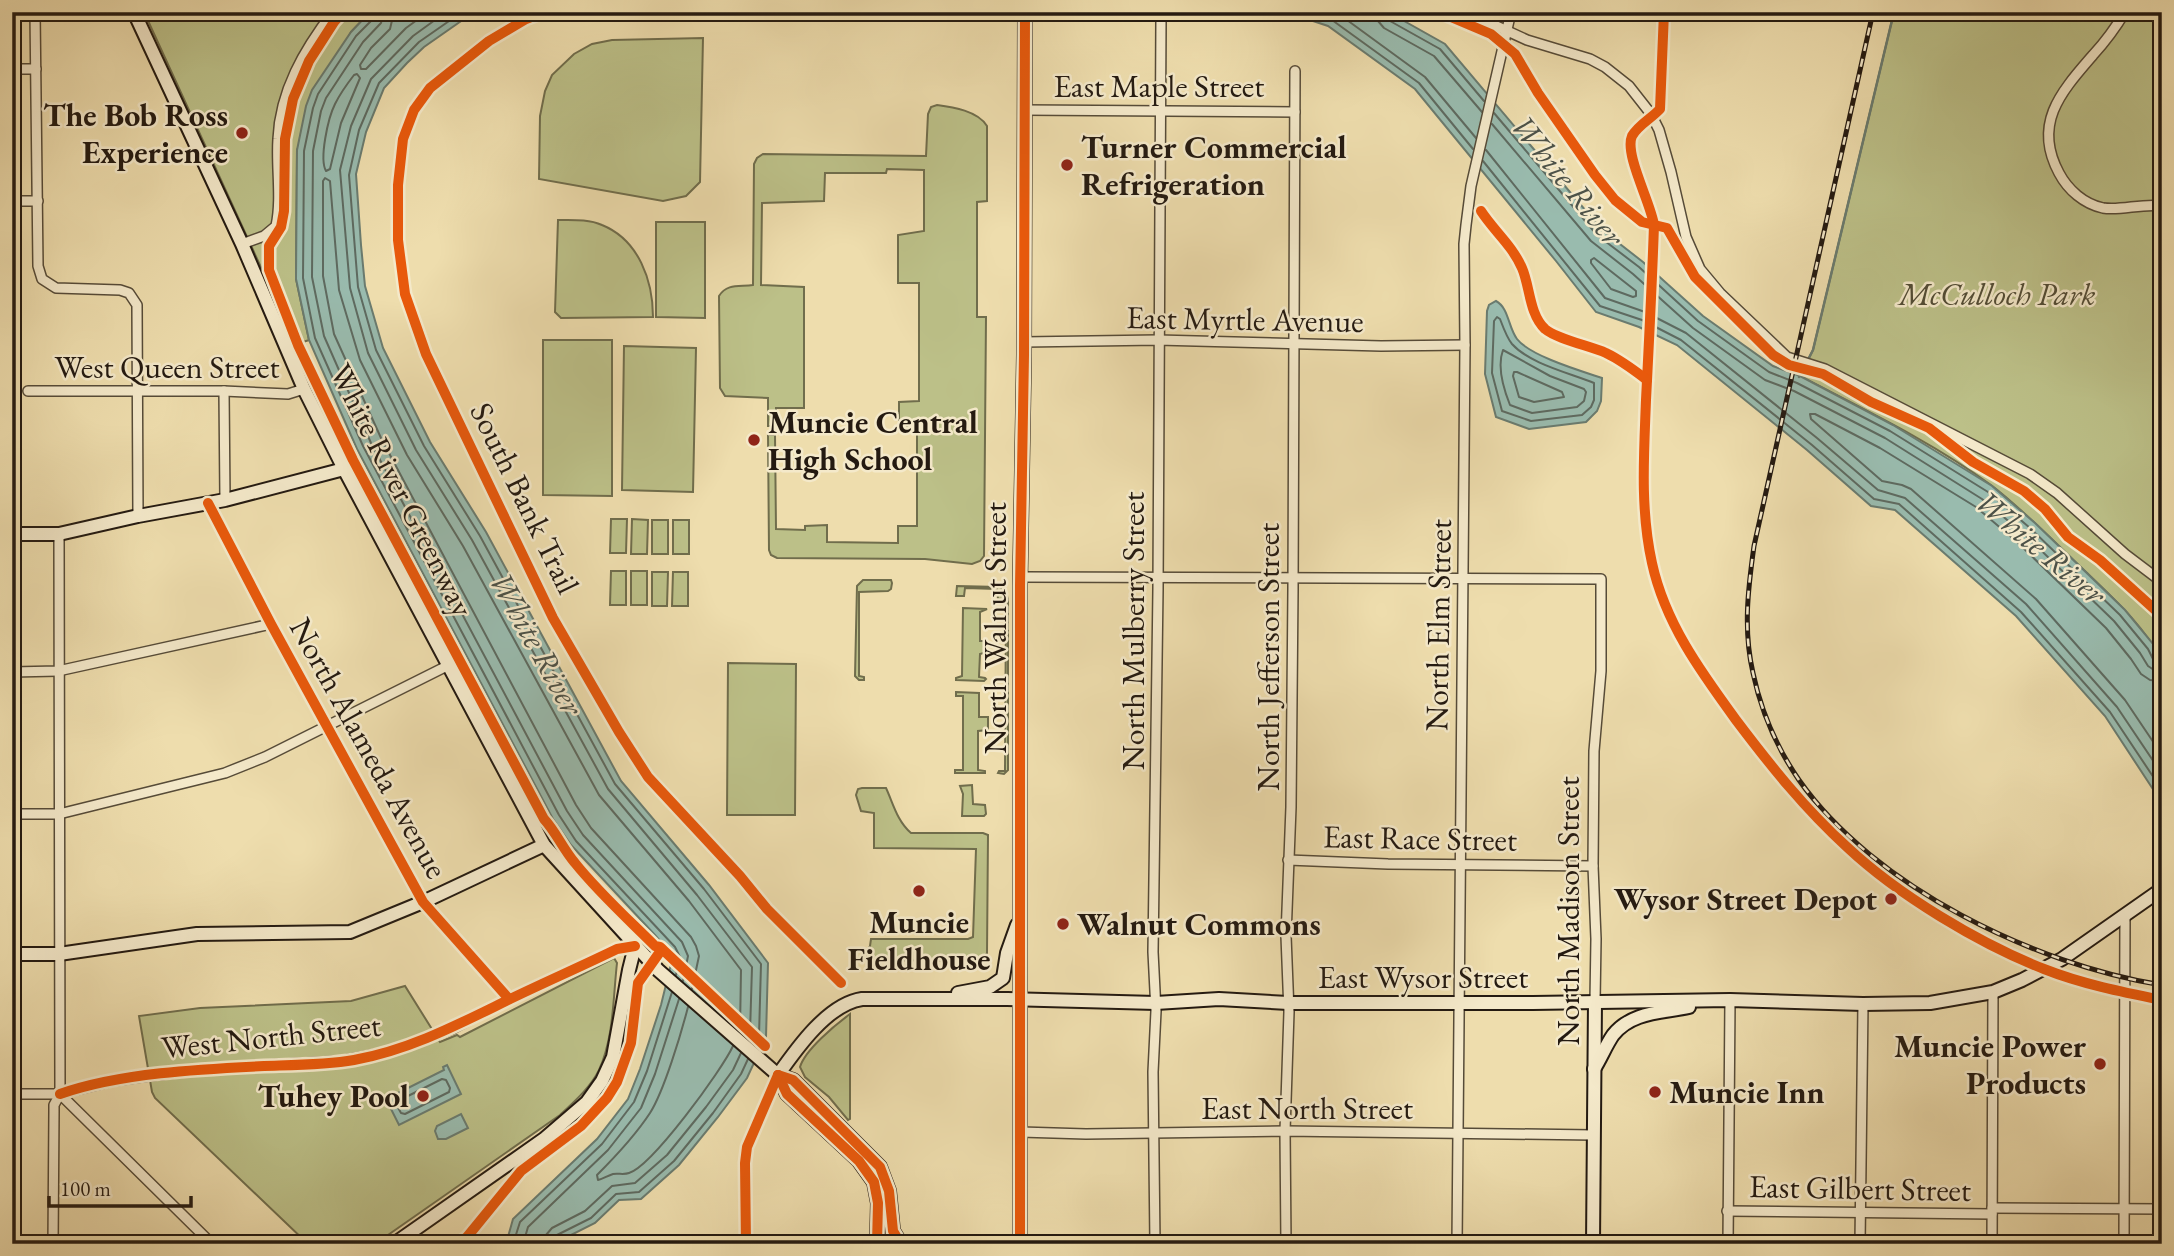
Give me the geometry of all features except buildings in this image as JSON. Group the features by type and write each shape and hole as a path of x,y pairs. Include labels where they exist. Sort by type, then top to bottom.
{"main road":[{"path":"134,12 242,244 304,389 544,845 657,970 778,1075 787,1094 859,1161 874,1182 878,1203 877,1244"},
{"name":"North Walnut Street","path":"1020,1244 1025,12"},
{"path":"12,534 59,534 225,500 344,469"},
{"path":"12,954 59,954 197,933 350,932 423,902 544,845"},
{"name":"East Wysor Street","path":"936,999 1156,1003 1219,999 1289,1003 1730,1000 1930,1003 1993,992 2062,960 2162,889"},
{"path":"778,1075 818,1026 845,1003 862,999 936,999 990,988 1000,982 1005,974 1007,953 1020,914"},
{"path":"394,1244 544,1139 587,1102 602,1081 613,1058 635,946"},
{"path":"1593,1070 1614,1035 1626,1024 1650,1013 1686,1008 1710,1000"},
{"name":"North Madison Street","path":"1593,1244 1595,1002"},
{"path":"778,1075 793,1080 880,1167 889,1191 893,1230 901,1244"}],"street":[{"path":"35,12 39,273 47,283 60,289 120,290 134,298 137,310 138,516"},
{"path":"242,244 264,236 276,226 278,139 282,108 301,59 333,12"},
{"path":"1466,12 1527,40 1590,59 1618,76 1641,99 1659,130 1686,237 1700,270 1720,293 1787,357 1825,369 2037,478 2125,554 2162,582"},
{"name":"North Elm Street","path":"1457,1244 1464,244 1471,186 1511,12"},
{"path":"2125,12 2059,96 2049,127 2050,151 2062,178 2078,196 2091,204 2108,209 2138,205 2162,206"},
{"name":"North Mulberry Street","path":"1155,1244 1153,1072 1156,1003 1153,952 1161,18"},
{"path":"12,69 36,69"},
{"name":"North Jefferson Street","path":"1286,1244 1285,1131 1289,1003 1286,936 1291,807 1295,71"},
{"name":"East Maple Street","path":"1024,110 1294,112"},
{"path":"12,201 38,201"},
{"name":"East Myrtle Avenue","path":"1024,342 1158,340 1381,346 1465,345"},
{"name":"West Queen Street","path":"28,391 224,391 288,394 304,389"},
{"path":"224,391 225,500"},
{"name":"North Alameda Avenue","path":"208,503 423,902 509,999"},
{"path":"53,1244 54,1105 60,1094 59,534"},
{"path":"1021,577 1463,579"},
{"name":"North Madison Street","path":"1463,579 1601,579 1601,671 1594,751 1595,1002"},
{"path":"12,672 58,671 271,624"},
{"path":"12,814 59,814 225,773 265,757 449,665"},
{"name":"East Race Street","path":"1288,860 1593,866"},
{"path":"2124,1244 2125,914"},
{"name":"West North Street","path":"12,1094 60,1094 113,1081 216,1068 365,1058 454,1028 509,999 617,949 635,946"},
{"path":"1992,1244 1993,992"},
{"path":"1728,1244 1730,1000"},
{"path":"1860,1244 1863,1004"},
{"path":"746,1244 746,1154 778,1075"},
{"path":"60,1094 212,1244"},
{"name":"East North Street","path":"1021,1132 1154,1134 1220,1130 1593,1135"},
{"name":"East Gilbert Street","path":"1727,1211 2162,1209"}],"green space":[{"path":"144,12 370,12 351,32 297,150 296,279 309,340 300,343 275,298"},
{"name":"McCulloch Park","path":"1894,12 2162,12 2162,661 2146,636 2118,603 2028,516 1991,485 1922,441 1800,376 1813,350"},
{"path":"703,38 700,182 686,196 663,201 539,179 540,116 545,91 552,75 574,54 592,44 612,40"},
{"path":"937,105 971,113 987,126 987,201 977,202 977,317 986,317 984,556 972,564 925,559 777,558 771,555 769,550 768,435 775,435 776,529 805,530 805,526 827,525 827,542 898,543 898,526 917,526 917,426 899,426 899,402 919,401 919,283 898,283 898,235 924,231 924,170 887,169 886,173 825,173 824,201 762,203 761,285 804,287 804,408 776,408 776,426 768,426 768,398 725,396 720,388 719,296 730,287 753,285 754,164 763,154 926,156 928,114 931,107"},
{"path":"558,220 597,223 626,241 647,276 653,317 561,318 555,312"},
{"path":"656,222 705,222 705,318 656,317"},
{"path":"543,340 612,340 612,496 543,495"},
{"path":"624,346 696,348 693,492 622,490"},
{"path":"611,519 627,519 626,553 610,553"},
{"path":"632,519 648,520 647,554 631,554"},
{"path":"652,520 668,520 668,554 652,554"},
{"path":"673,520 689,520 689,554 673,554"},
{"path":"611,571 626,571 626,605 610,605"},
{"path":"631,571 647,571 647,605 631,605"},
{"path":"652,572 668,572 667,606 652,606"},
{"path":"673,572 688,572 688,606 672,606"},
{"path":"863,580 891,580 892,583 888,591 859,592 859,676 864,677 864,680 859,680 855,676 857,586"},
{"path":"957,586 1000,587 1008,599 1008,770 1004,774 998,773 1005,771 1006,601 998,599 997,589 965,588 964,596 956,596"},
{"path":"963,608 987,609 980,612 980,641 987,641 987,652 980,654 979,677 985,678 984,681 956,680 962,676"},
{"path":"728,663 796,664 795,815 727,815"},
{"path":"956,692 979,693 979,717 988,717 988,730 978,731 978,770 985,773 955,773 955,770 963,770 963,696 956,696"},
{"path":"972,785 973,804 985,805 984,816 962,816 963,794 960,786"},
{"path":"886,788 899,817 911,833 988,835 987,953 981,961 869,960 865,953 871,939 973,937 976,849 874,848 874,813 861,811 856,795 858,789"},
{"path":"614,958 617,963 608,1044 599,1070 587,1088 560,1115 375,1244 308,1244 155,1098 152,1092 139,1016 200,1008 351,1001 405,986 440,1042 457,1035 460,1037"},
{"path":"850,1014 848,1120 829,1097 805,1077 800,1067 814,1046"}],"water":[{"name":"White River","path":"370,12 474,12 424,47 384,88 366,132 356,174 361,245 365,286 383,348 430,442 486,532 621,781 709,885 768,963 766,1037 747,1078 718,1117 679,1165 641,1199 619,1200 595,1223 561,1240 559,1244 506,1244 513,1219 597,1139 628,1099 661,1005 673,956 571,845 553,819 357,449 309,340 296,279 297,150 312,90 351,32"},
{"name":"White River","path":"1286,12 1388,12 1445,44 1602,230 1643,262 1703,316 1773,366 1800,376 1893,425 1992,486 2035,523 2125,610 2154,645 2162,661 2162,803 2105,716 2016,616 1895,510 1871,506 1807,450 1677,345 1639,327 1596,312 1415,89 1328,26"},
{"path":"1496,301 1504,308 1514,334 1524,345 1556,362 1602,378 1601,401 1597,411 1586,422 1529,429 1496,417 1485,374 1487,311 1489,305"},
{"name":"Tuhey Pool","path":"447,1065 461,1094 399,1125 386,1099 444,1070 443,1067"},
{"path":"461,1114 468,1128 446,1139 438,1139 435,1131 437,1126"}],"waterway":[{"path":"1799,377 1813,350 1894,12"}],"railway":[{"path":"1873,12 1754,546 1747,625 1750,657 1760,701 1791,768 1831,819 1870,854 1914,887 1961,915 2012,940 2063,960 2113,975 2162,985"}],"cycle path":[{"name":"White River Greenway","path":"343,12 309,61 293,99 285,139 284,211 281,227 269,246 269,270 298,345 353,460 544,819 571,858 604,895 655,946 660,947 765,1046"},
{"name":"South Bank Trail","path":"544,12 526,19 489,41 430,88 414,110 403,139 398,185 398,240 405,294 426,354 553,618 619,732 648,777 767,909 841,983"},
{"path":"1020,1244 1020,586 1025,12"},
{"path":"1439,12 1491,34 1515,54 1538,93 1615,200 1642,222 1667,228 1695,277 1773,355 1789,365 1823,374 1871,402 1929,428 1973,462 2024,491 2045,509 2068,537 2100,560 2162,616"},
{"path":"1664,12 1660,109 1635,132 1631,144 1635,166 1654,225 1644,441 1646,522 1658,585 1675,626 1697,665 1723,702 1788,786 1832,832 1890,883 1941,917 2019,959 2073,979 2162,1000"},
{"path":"1481,211 1518,260 1536,316 1545,329 1612,356 1647,380"},
{"path":"208,503 423,902 509,999"},
{"path":"60,1094 108,1081 160,1073 332,1063 374,1056 451,1028 617,949 635,946"},
{"path":"458,1244 467,1237 521,1171 581,1126 607,1098 617,1082 631,1043 638,983 662,949"},
{"path":"778,1075 793,1080 880,1167 889,1191 893,1231 901,1244"},
{"path":"778,1075 787,1094 859,1161 874,1182 878,1203 877,1244"},
{"path":"746,1244 747,1147 778,1075"}],"place":[{"name":"The Bob Ross Experience","path":"242,133"},
{"name":"Turner Commercial Refrigeration","path":"1067,165"},
{"name":"Muncie Central High School","path":"754,440"},
{"name":"Muncie Fieldhouse","path":"919,891"},
{"name":"Wysor Street Depot","path":"1891,899"},
{"name":"Walnut Commons","path":"1063,924"},
{"name":"Muncie Power Products","path":"2100,1064"},
{"name":"Muncie Inn","path":"1655,1092"},
{"name":"Tuhey Pool","path":"423,1096"}]}
